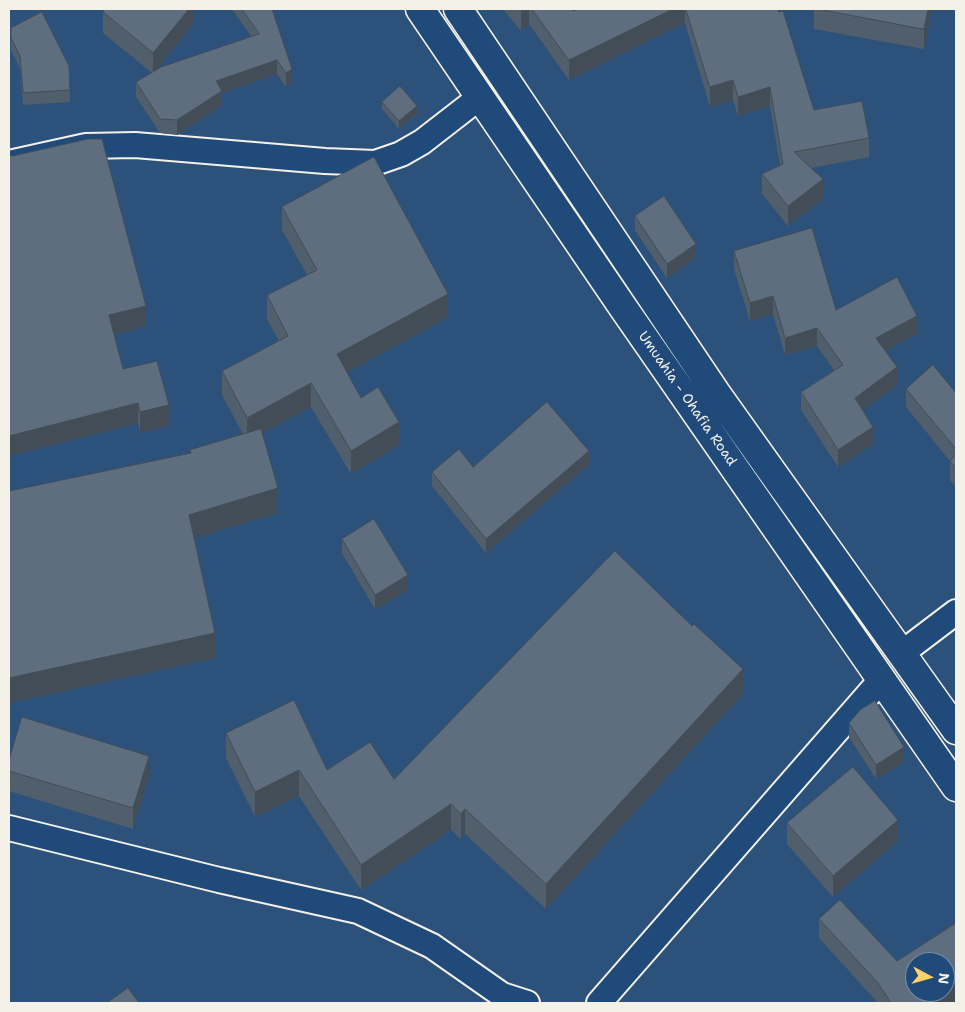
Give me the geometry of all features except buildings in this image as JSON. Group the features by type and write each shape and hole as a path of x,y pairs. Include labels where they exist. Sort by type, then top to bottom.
{"main road":[{"name":"Umuahia - Ohafia Road","path":"420,9 622,306 823,592 881,680 956,787"},
{"name":"Umuahia - Ohafia Road","path":"458,9 716,392 956,730"},
{"path":"823,592 846,574"}],"street":[{"path":"9,163 86,146 135,145 325,161 376,163 401,154 422,142 480,97"},
{"path":"902,653 956,612"},
{"path":"593,1003 881,680"},
{"path":"9,828 220,880 358,911 432,946 502,995 527,1003"}]}
